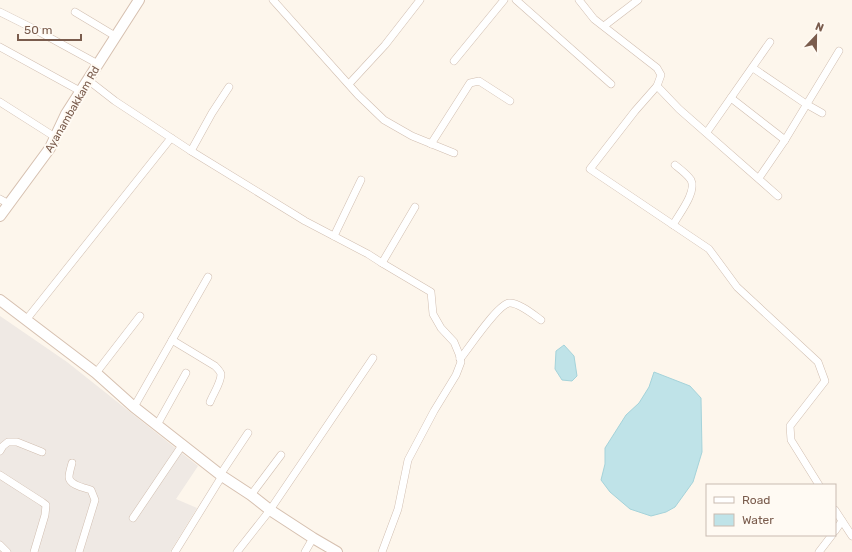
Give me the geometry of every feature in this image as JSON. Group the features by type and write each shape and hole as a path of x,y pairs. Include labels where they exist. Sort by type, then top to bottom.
{"street":[{"name":"Ayanambakkam Rd","path":"0,216 4,202 50,148 66,114 139,0"},
{"path":"273,0 349,84 384,120 412,136 454,153"},
{"path":"349,84 385,45 420,0"},
{"path":"454,60 504,0"},
{"path":"516,0 610,84"},
{"path":"579,0 594,19 658,68 661,74 657,86 635,111 590,169 709,249 737,287 818,362 825,381 790,426 791,440 818,484"},
{"path":"604,26 638,0"},
{"path":"0,12 98,64"},
{"path":"75,12 115,36"},
{"path":"707,132 770,42"},
{"path":"0,48 80,91"},
{"path":"759,178 839,51"},
{"path":"753,68 806,104 822,113"},
{"path":"88,80 115,101 191,151 305,221 368,254 431,292 433,314 441,328 454,342 461,362 456,375 434,411 408,460 398,509 382,552"},
{"path":"431,144 470,83 479,81 510,101"},
{"path":"657,86 679,109 707,132 778,196"},
{"path":"191,151 212,113 229,87"},
{"path":"731,98 784,140"},
{"path":"0,102 55,137"},
{"path":"26,320 171,138"},
{"path":"673,225 689,198 693,188 691,180 675,165"},
{"path":"334,236 361,180"},
{"path":"382,263 415,207"},
{"path":"134,407 208,277"},
{"path":"0,300 96,373 134,407 183,444 221,476 251,495 270,510 337,552"},
{"path":"460,359 502,306 509,303 517,304 541,320"},
{"path":"96,373 140,316"},
{"path":"172,340 215,366 219,370 221,374 210,402"},
{"path":"237,552 270,510 373,358"},
{"path":"157,425 186,373"},
{"path":"175,552 248,432"},
{"path":"0,451 8,442 17,442 42,452"},
{"path":"133,518 183,444"},
{"path":"251,495 281,455"},
{"path":"72,463 68,478 69,480 72,483 91,490 95,500 79,552"},
{"path":"0,475 46,505 45,515 34,552"},
{"path":"836,512 852,536"},
{"path":"836,530 842,521"},
{"path":"819,552 831,536"},
{"path":"305,552 313,538"},
{"path":"0,545 6,552"}],"shaded area":[{"path":"0,316 67,362 198,466 176,499 197,508 170,552 0,552"}],"water":[{"path":"564,345 574,356 577,376 572,381 562,380 555,369 556,351"},
{"path":"654,372 690,386 701,398 702,452 693,482 675,507 666,512 651,516 630,509 610,492 601,480 605,464 605,448 626,415 639,403 649,387"}]}
